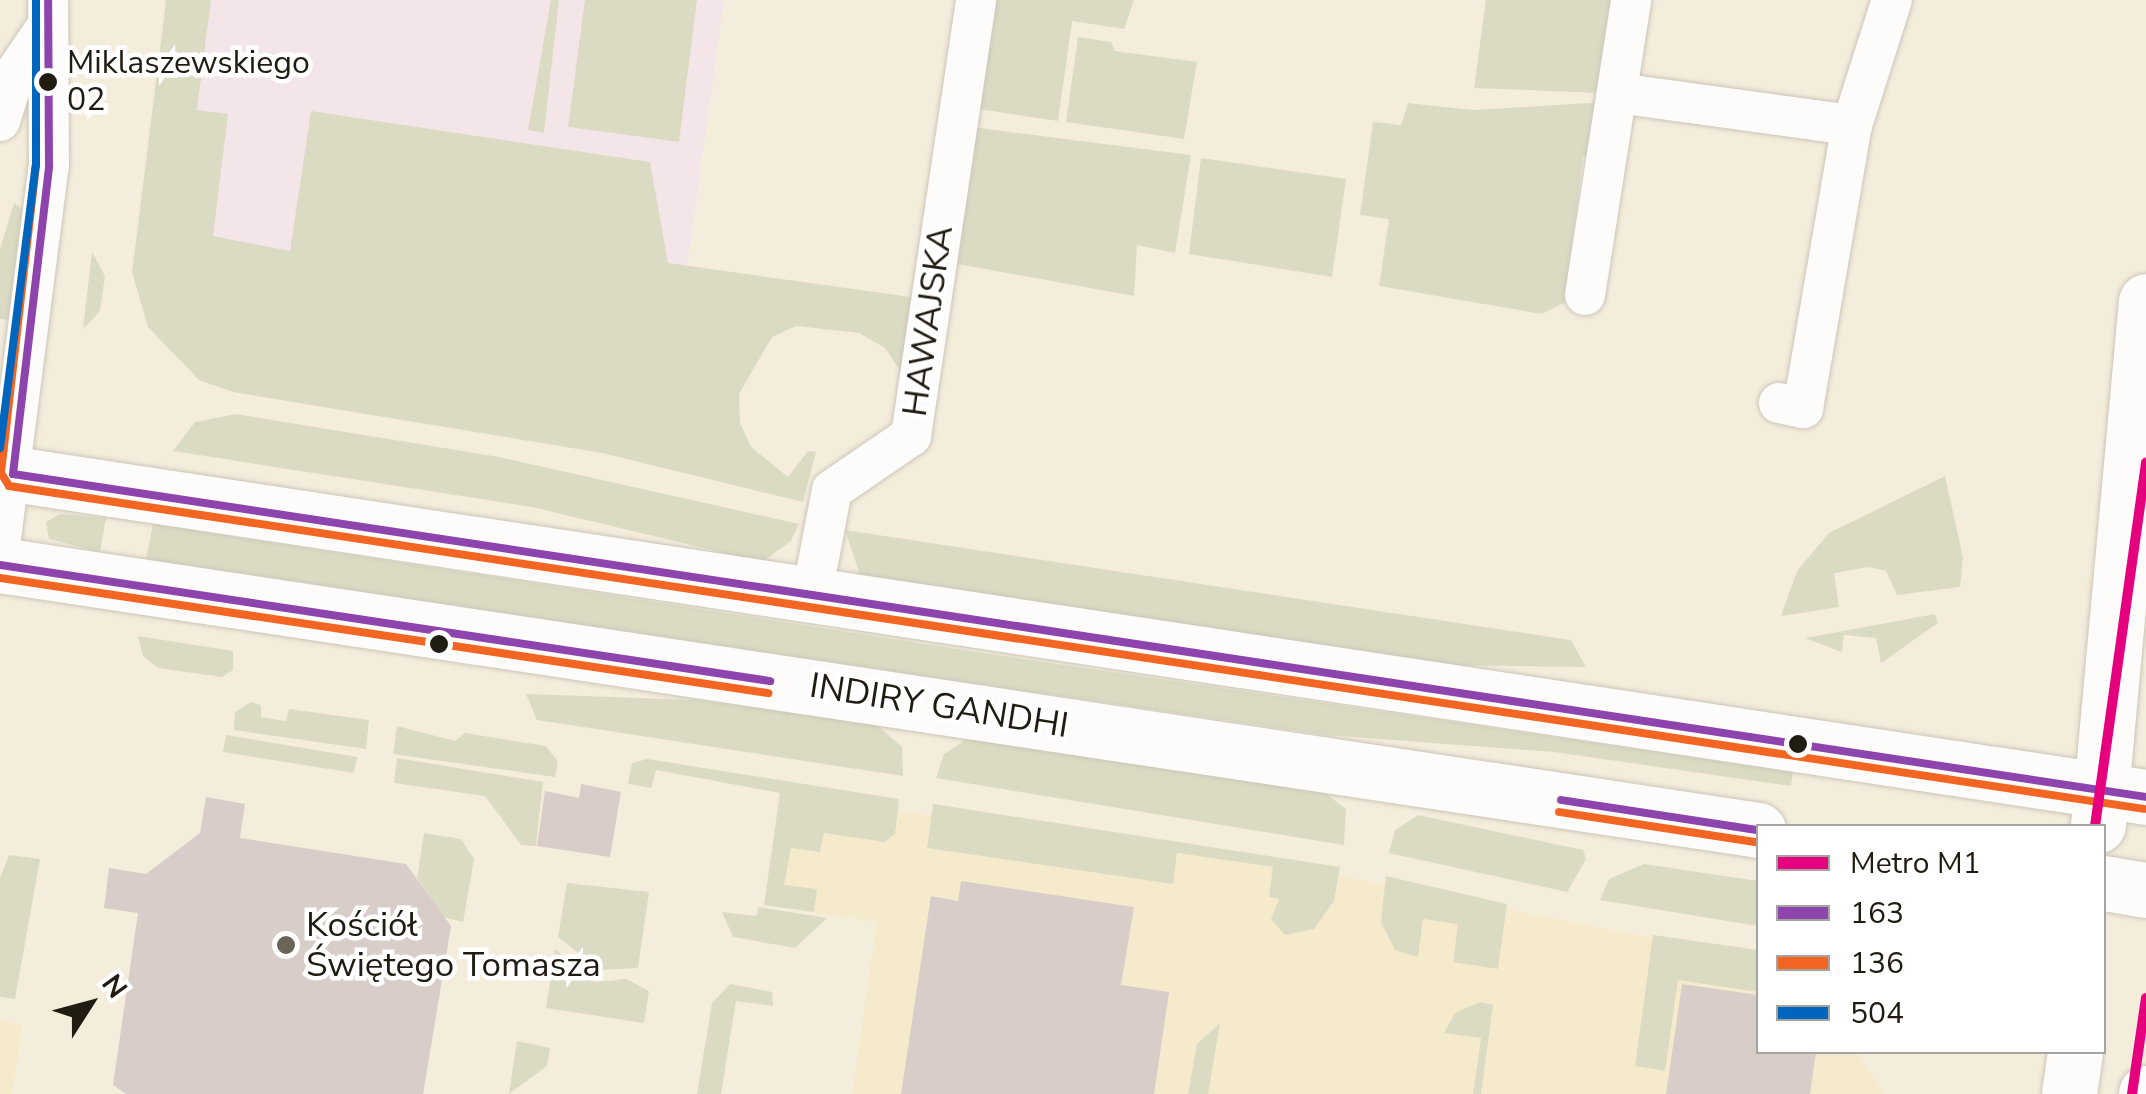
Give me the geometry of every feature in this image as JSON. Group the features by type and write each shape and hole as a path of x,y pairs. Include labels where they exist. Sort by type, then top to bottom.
{"street":[{"name":"HAWAJSKA","path":"811,600 832,490 911,436 976,0"},
{"path":"1585,294 1631,0"},
{"path":"1779,403 1803,408 1852,126 1892,0"},
{"path":"0,121 16,73 46,16"},
{"path":"0,546 49,166 46,16"},
{"path":"1616,93 1852,126"},
{"path":"7,473 2114,804 2146,301"},
{"name":"INDIRY GANDHI","path":"0,564 1756,830"},
{"path":"2106,884 2146,890"},
{"path":"2070,1094 2075,1054"}],"shaded area":[{"path":"194,0 724,0 687,268 163,268"},
{"path":"780,793 1373,882 1756,959 1756,1054 1857,1054 1885,1094 852,1094 877,922 764,905"},
{"path":"0,1021 23,1024 12,1094 0,1094"}],"green space":[{"path":"166,0 211,0 197,110 228,114 213,236 290,251 311,111 650,162 668,263 918,298 907,381 885,348 859,333 796,326 772,337 739,394 740,423 751,447 788,477 808,451 816,452 803,502 602,453 233,392 199,380 148,327 132,272"},
{"path":"551,0 559,0 544,133 528,130"},
{"path":"585,0 697,0 679,142 568,127"},
{"path":"991,0 1134,0 1124,29 1072,21 1058,121 972,108"},
{"path":"1486,0 1620,0 1600,93 1474,88"},
{"path":"1078,37 1111,42 1115,51 1197,62 1184,139 1066,122"},
{"path":"1605,102 1597,156 1583,156 1565,302 1542,314 1379,286 1389,219 1360,215 1373,122 1401,125 1408,103 1473,110"},
{"path":"972,127 1191,155 1175,253 1137,245 1134,296 952,263"},
{"path":"1201,158 1346,179 1332,277 1189,254"},
{"path":"14,203 22,209 8,320 0,319 0,249"},
{"path":"92,252 105,276 100,311 83,329"},
{"path":"236,414 499,457 799,524 791,541 762,562 532,507 173,451 195,422"},
{"path":"1945,476 1963,558 1960,587 1897,595 1886,571 1869,567 1834,573 1839,607 1781,616 1797,571 1829,533"},
{"path":"60,514 106,518 100,552 49,539 46,522"},
{"path":"153,524 996,655 1793,772 1791,786 1554,752 1326,735 146,559"},
{"path":"845,530 1571,640 1586,667 1441,665 861,578"},
{"path":"1935,614 1938,623 1881,663 1876,638 1844,635 1842,652 1805,638"},
{"path":"138,636 233,651 233,670 222,677 158,668 143,656"},
{"path":"526,694 697,700 876,724 902,747 903,776 537,720"},
{"path":"251,702 261,705 261,717 286,721 289,709 369,720 366,749 234,730 235,712"},
{"path":"397,726 455,741 465,733 546,746 558,762 555,777 393,754"},
{"path":"226,735 357,757 354,773 223,752"},
{"path":"970,737 1325,793 1346,809 1344,845 936,778 944,754"},
{"path":"397,758 543,782 536,846 521,845 485,796 394,783"},
{"path":"647,759 899,799 895,834 885,842 824,833 820,852 791,848 784,885 817,889 814,912 764,905 780,793 656,770 651,788 628,784 632,763"},
{"path":"933,804 1340,867 1334,901 1314,929 1285,935 1271,919 1279,899 1269,897 1273,867 1177,853 1173,884 927,848"},
{"path":"1418,815 1583,850 1586,859 1567,892 1389,853 1395,830"},
{"path":"424,833 461,839 474,859 463,922 443,917 417,878"},
{"path":"9,855 40,859 15,999 0,997 0,878"},
{"path":"1644,864 1756,881 1756,926 1600,900 1609,879"},
{"path":"1386,876 1507,904 1498,969 1453,962 1458,924 1423,919 1418,957 1395,950 1381,922"},
{"path":"567,883 649,892 638,968 600,970 558,937"},
{"path":"758,907 827,918 795,948 733,937 722,912 757,916"},
{"path":"1653,935 1756,950 1756,992 1678,980 1665,1071 1635,1066"},
{"path":"555,949 595,982 626,979 649,991 644,1023 546,1008"},
{"path":"730,984 772,992 773,1006 736,1001 721,1094 697,1094 712,1003"},
{"path":"1480,1002 1493,1005 1481,1094 1473,1094 1481,1038 1444,1033 1455,1013"},
{"path":"1220,1023 1208,1094 1188,1094 1197,1044"},
{"path":"517,1041 550,1048 547,1066 509,1094"}],"building":[{"path":"581,784 621,792 610,857 537,846 545,791 579,798"},
{"name":"Kościół Świętego Tomasza","path":"206,797 245,804 240,838 406,864 451,926 423,1094 126,1094 113,1085 138,913 104,908 109,868 146,874 200,833"},
{"path":"961,881 1134,907 1121,985 1169,992 1154,1094 901,1094 931,896 958,901"},
{"path":"1682,984 1756,995 1756,1054 1816,1054 1810,1094 1666,1094"}],"metro line":[{"name":"M1","path":"2095,824 2146,463"},
{"name":"M1","path":"2132,1094 2146,998"}],"transit line":[{"name":"136","path":"36,0 36,165 1,473 9,486 2144,809"},
{"name":"504","path":"0,448 36,165 36,0"},
{"name":"163","path":"13,474 49,166 48,0"},
{"name":"163","path":"13,474 2146,797"},
{"name":"163","path":"0,565 770,681"},
{"name":"136","path":"0,578 768,693"},
{"name":"163","path":"1561,800 1756,830"},
{"name":"136","path":"1559,812 1756,842"}],"place":[{"name":"Miklaszewskiego 02","path":"48,82"},
{"name":"Kościół Świętego Tomasza","path":"286,945"}]}
